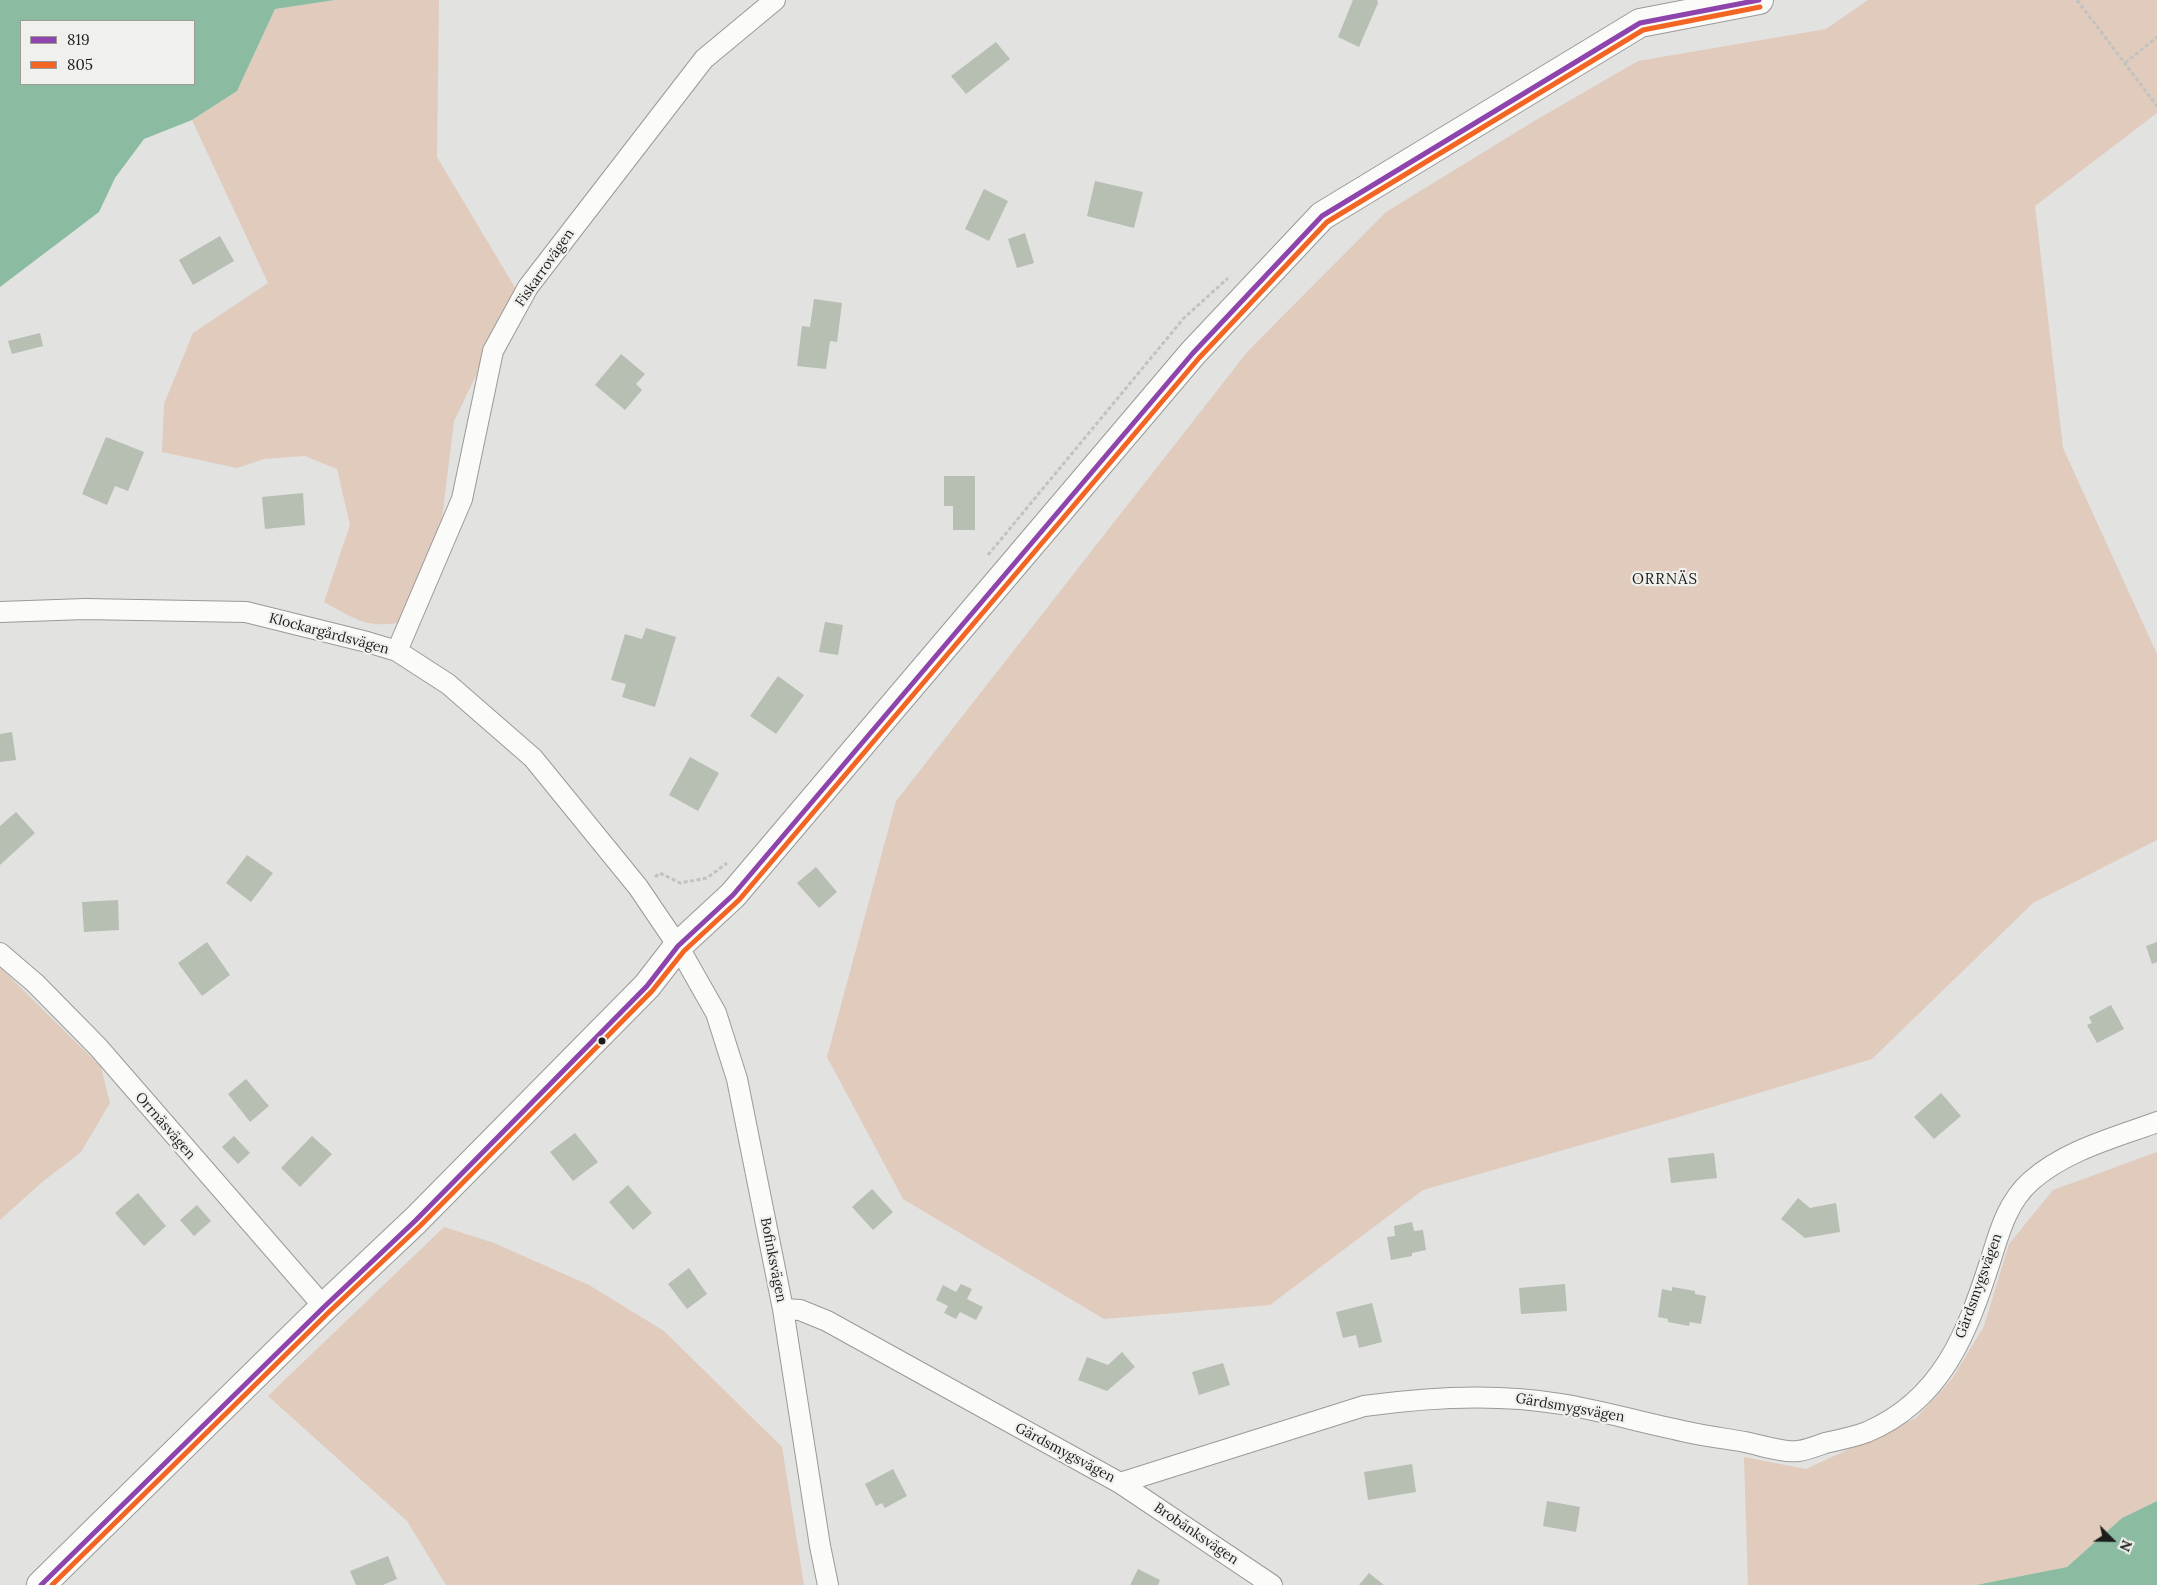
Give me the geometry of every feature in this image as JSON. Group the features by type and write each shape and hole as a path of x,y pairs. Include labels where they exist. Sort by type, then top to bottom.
{"main road":[{"path":"41,1585 324,1307 415,1221 647,986 678,946 739,888 1192,353 1322,216 1640,23 1759,0"}],"street":[{"name":"Fiskarrovägen","path":"397,651 462,499 493,351 528,287 704,59 775,0"},
{"name":"Klockargårdsvägen","path":"0,612 85,609 246,612 397,651 448,684 533,758 638,888 678,946"},
{"name":"Bofinksvägen","path":"678,946 716,1012 737,1079 783,1310 820,1546 828,1585"},
{"name":"Orrnäsvägen","path":"0,953 35,983 98,1047 324,1307"},
{"name":"Gärdsmygsvägen","path":"783,1310 800,1310 827,1321 1120,1482 1364,1406 1401,1401 1511,1398 1560,1403 1676,1430 1796,1452 1867,1432 1902,1412 1927,1391 1948,1364 1962,1337 1976,1304 2001,1225 2012,1204 2029,1183 2048,1168 2076,1152 2157,1122"},
{"name":"Brobänksvägen","path":"1120,1482 1272,1585"}],"path":[{"path":"2077,0 2157,106"},
{"path":"2125,63 2157,37"}],"shaded area":[{"path":"0,0 335,0 275,9 237,91 192,120 144,139 115,178 99,212 0,287"},
{"path":"335,0 439,0 437,157 517,291 454,421 442,519 403,622 391,624 362,621 324,602 350,525 337,469 305,456 264,459 237,468 162,452 164,404 193,333 268,283 192,120 237,91 275,9"},
{"path":"1868,0 2157,0 2157,113 2035,206 2063,448 2157,654 2157,840 2033,903 1872,1059 1672,1119 1423,1190 1270,1305 1104,1319 903,1199 827,1057 896,801 1248,351 1386,212 1536,120 1638,61 1826,29"},
{"path":"0,967 101,1067 110,1103 81,1152 41,1183 0,1220"},
{"path":"2157,1152 2157,1501 2122,1518 2067,1567 1976,1585 1748,1585 1744,1457 1806,1469 1916,1418 1952,1379 1984,1326 2009,1244 2053,1190"},
{"path":"444,1227 494,1243 589,1285 664,1331 782,1447 804,1585 446,1585 407,1521 268,1396"},
{"path":"2157,1501 2157,1585 1976,1585 2067,1567 2122,1518"}],"building":[{"path":"1353,0 1377,0 1378,3 1359,47 1338,37"},
{"path":"996,42 1010,59 966,94 951,76"},
{"path":"1095,181 1143,192 1134,228 1087,216"},
{"path":"984,189 1008,201 989,241 965,229"},
{"path":"1025,233 1034,263 1017,268 1008,239"},
{"path":"220,236 234,261 193,285 179,260"},
{"path":"814,299 842,303 837,342 830,341 826,369 797,366 802,326 810,327"},
{"path":"40,333 43,346 12,354 8,341"},
{"path":"621,354 645,374 636,384 642,390 625,410 595,385"},
{"path":"106,437 144,452 128,491 115,486 107,505 82,494"},
{"path":"944,476 975,476 975,530 953,530 953,506 944,506"},
{"path":"303,493 305,525 265,529 262,497"},
{"path":"825,622 843,625 838,655 819,652"},
{"path":"646,628 676,637 655,707 622,697 626,684 611,680 625,634 642,639"},
{"path":"778,676 804,695 776,734 750,716"},
{"path":"12,732 16,760 0,762 0,734"},
{"path":"690,757 719,773 698,811 669,795"},
{"path":"16,812 35,833 0,865 0,826"},
{"path":"247,855 273,873 251,902 226,883"},
{"path":"816,867 837,892 819,908 797,883"},
{"path":"118,900 119,930 84,932 82,902"},
{"path":"207,942 230,975 202,996 178,963"},
{"path":"2157,942 2157,962 2152,964 2146,946"},
{"path":"2111,1005 2124,1029 2097,1043 2087,1025 2092,1023 2089,1017"},
{"path":"246,1079 269,1106 250,1122 228,1094"},
{"path":"1941,1093 1961,1116 1934,1139 1914,1117"},
{"path":"575,1133 598,1162 573,1181 550,1152"},
{"path":"234,1136 250,1153 238,1164 222,1147"},
{"path":"312,1136 332,1154 300,1187 281,1168"},
{"path":"1714,1153 1717,1178 1671,1183 1668,1158"},
{"path":"628,1185 652,1213 633,1230 609,1202"},
{"path":"872,1189 893,1212 873,1230 852,1207"},
{"path":"138,1193 166,1226 144,1246 115,1213"},
{"path":"1798,1198 1810,1208 1836,1203 1840,1232 1805,1238 1781,1219"},
{"path":"197,1205 211,1221 194,1236 180,1220"},
{"path":"1412,1222 1414,1231 1423,1230 1426,1250 1412,1253 1412,1256 1391,1260 1387,1237 1395,1236 1394,1226"},
{"path":"689,1268 707,1294 687,1309 668,1284"},
{"path":"961,1284 972,1289 967,1299 983,1307 976,1320 960,1312 956,1319 944,1313 948,1306 936,1300 943,1285 956,1292"},
{"path":"1565,1284 1567,1311 1521,1314 1519,1288"},
{"path":"1672,1287 1695,1291 1695,1294 1706,1296 1701,1324 1690,1322 1689,1326 1668,1322 1668,1319 1658,1317 1662,1289 1672,1291"},
{"path":"1372,1303 1382,1342 1359,1348 1356,1335 1343,1338 1336,1312"},
{"path":"1122,1352 1135,1367 1107,1391 1078,1380 1087,1357 1108,1365"},
{"path":"1223,1363 1230,1385 1199,1395 1192,1372"},
{"path":"1412,1464 1416,1492 1368,1500 1364,1472"},
{"path":"893,1469 907,1496 885,1508 882,1503 876,1506 865,1484"},
{"path":"1547,1501 1580,1507 1576,1532 1543,1526"},
{"path":"388,1556 397,1579 383,1585 356,1585 350,1571"},
{"path":"1138,1569 1160,1580 1158,1585 1130,1585"},
{"path":"1369,1573 1384,1585 1359,1585"}],"transit line":[{"name":"819","path":"41,1585 324,1307 415,1221 647,986 678,946 733,895 1193,353 1322,216 1640,23 1759,0"},
{"name":"805","path":"52,1585 329,1312 420,1226 652,991 684,951 739,900 1199,358 1327,222 1643,30 1760,7"}],"district":[{"name":"ORRNÄS","path":"1665,580"}]}
